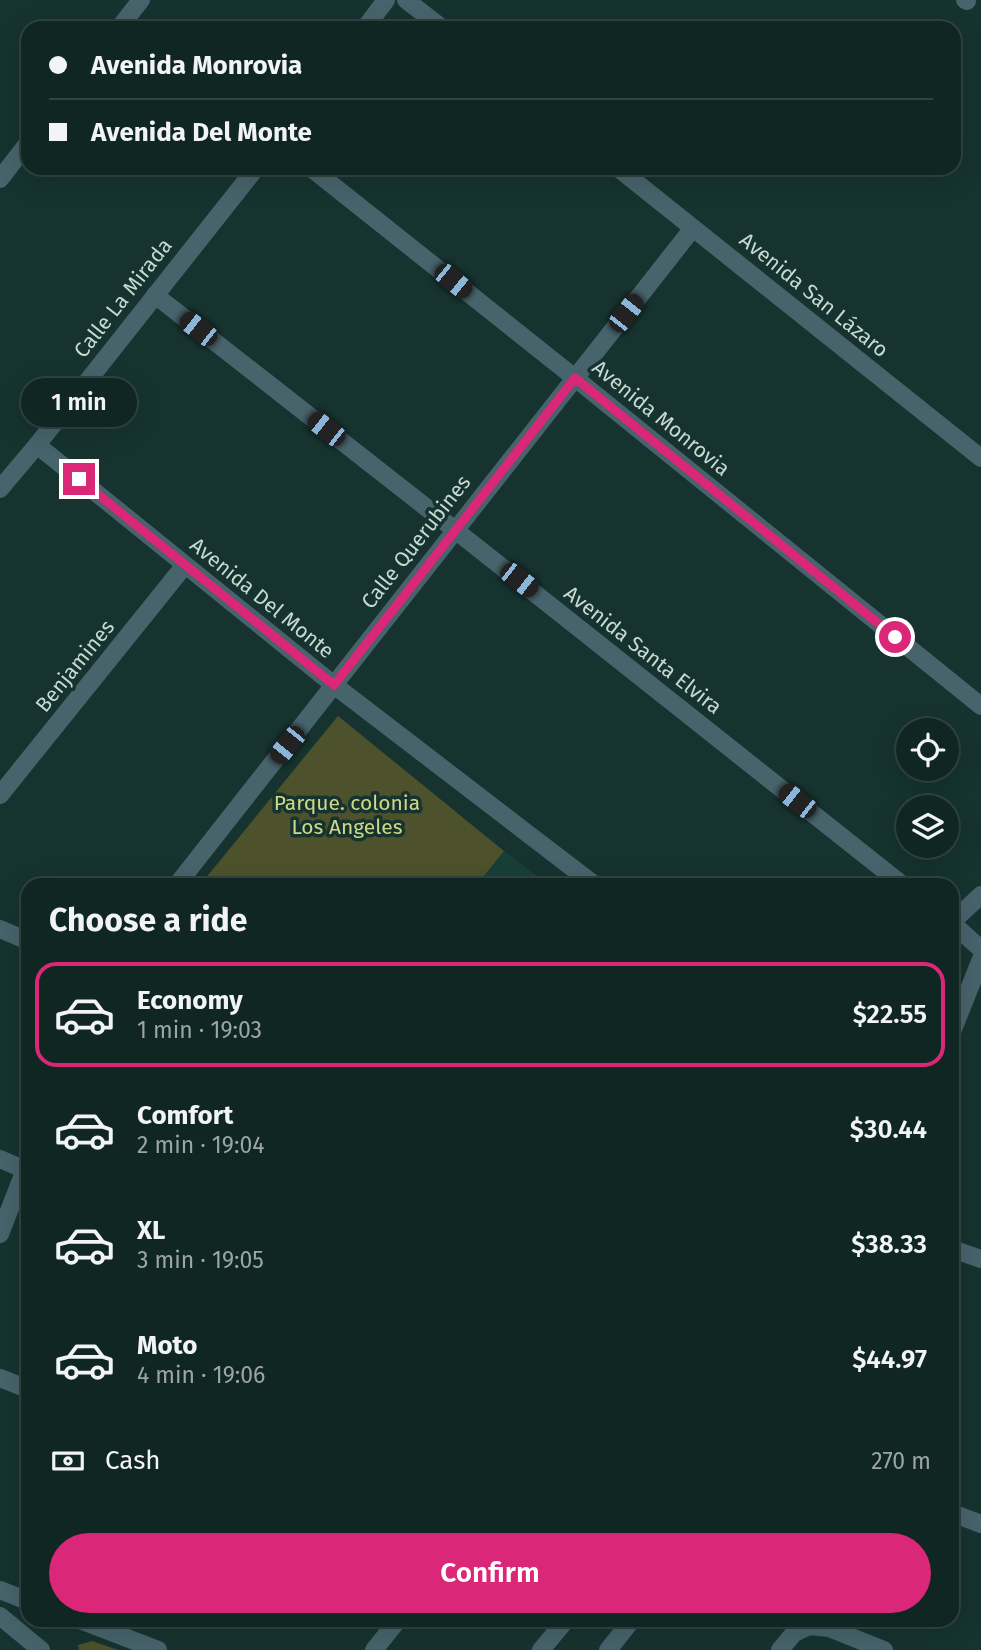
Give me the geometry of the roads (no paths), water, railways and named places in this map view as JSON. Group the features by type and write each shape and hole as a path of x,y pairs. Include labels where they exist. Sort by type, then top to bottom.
{"street":[{"path":"124,21 141,0"},
{"path":"370,21 386,0"},
{"path":"407,0 433,21"},
{"path":"0,179 21,152"},
{"name":"Calle La Mirada","path":"0,489 250,175"},
{"name":"Avenida Monrovia","path":"320,175 981,706"},
{"name":"Avenida San Lázaro","path":"627,175 981,458"},
{"name":"Calle Querubines","path":"182,878 693,228"},
{"name":"Avenida Santa Elvira","path":"155,295 894,878"},
{"name":"Avenida Del Monte","path":"37,445 334,685 586,878"},
{"name":"Benjamines","path":"0,795 185,565"},
{"path":"959,916 981,895"},
{"path":"0,929 21,938"},
{"path":"959,929 981,949"},
{"path":"959,1014 981,959"},
{"path":"0,1159 21,1165"},
{"path":"0,1234 21,1182"},
{"path":"959,1251 981,1259"},
{"path":"0,1378 21,1386"},
{"path":"959,1516 981,1524"},
{"path":"0,1590 21,1598"},
{"path":"0,1616 41,1650"},
{"path":"98,1627 159,1650"},
{"path":"374,1650 392,1627"},
{"path":"541,1650 560,1627"},
{"path":"608,1650 626,1627"},
{"path":"780,1650 794,1633 807,1627"},
{"path":"819,1627 829,1628 884,1650"}],"park label":[{"name":"Parque. colonia Los Angeles","path":"347,815"}]}
